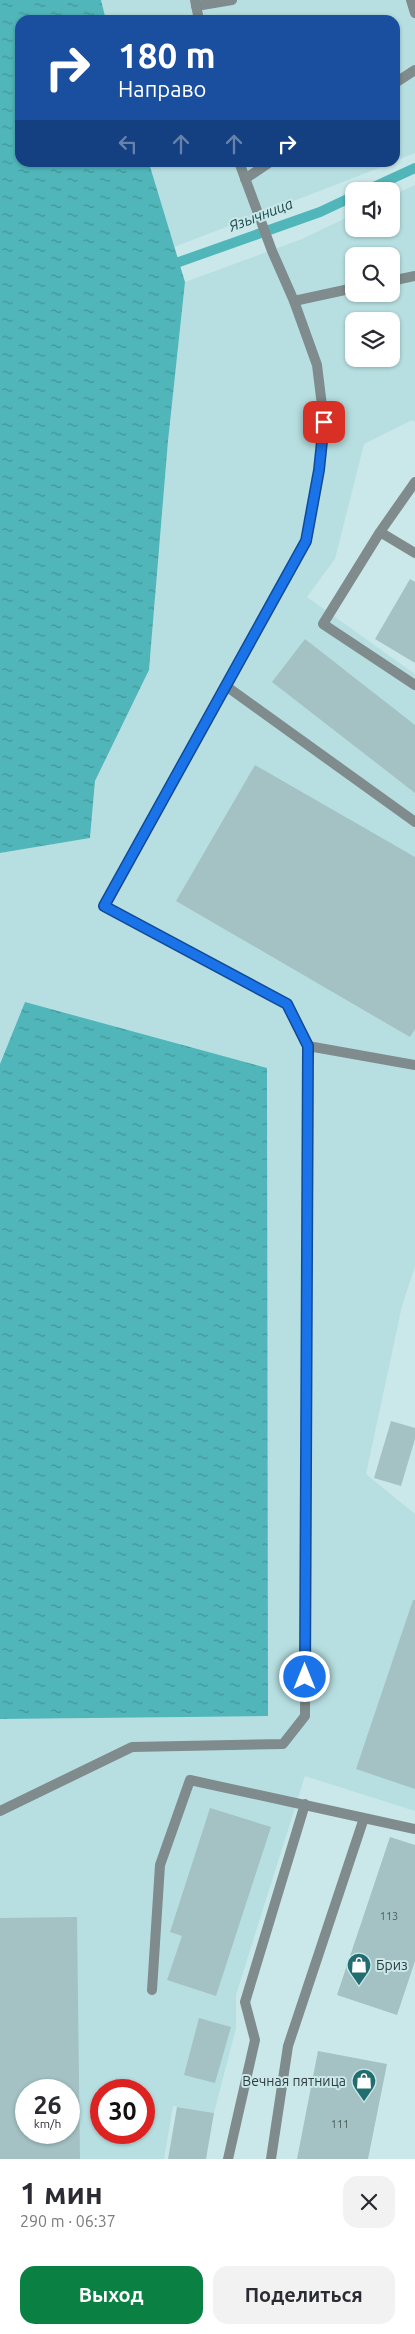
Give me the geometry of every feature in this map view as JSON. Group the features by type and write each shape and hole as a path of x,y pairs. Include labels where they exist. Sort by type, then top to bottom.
{"street":[{"path":"196,3 232,0"},
{"path":"411,0 415,13"},
{"path":"400,80 415,70"},
{"path":"0,1812 132,1747 283,1744 305,1716 308,1046 287,1004 104,906 306,541 319,470 324,422 317,365 294,300 272,251 241,167"},
{"path":"245,179 263,167"},
{"path":"400,279 415,276"},
{"path":"294,300 345,290"},
{"path":"415,482 380,532 323,624 415,685"},
{"path":"380,532 415,552"},
{"path":"226,686 415,822"},
{"path":"308,1046 415,1064"},
{"path":"152,1990 160,1865 190,1780 415,1829"},
{"path":"228,2159 254,2040 245,2002 305,1804"},
{"path":"271,2159 288,2046 364,1818"}],"shaded area":[{"path":"101,0 415,0 415,153 400,159 400,15 105,15"},
{"path":"150,167 382,167 174,247"},
{"path":"415,185 415,422 412,420 364,444 335,559 307,597 415,674 415,1266 402,1306 366,1474 415,1514 415,1811 305,1776 236,1995 236,2028 214,2113 173,2106 164,2159 0,2159 0,1719 268,1716 25,1002 0,1064 0,853 90,838 95,781 149,670 168,441 185,282 302,239 345,218 345,237 400,237 400,192"}],"water":[{"path":"0,0 101,0 105,15 15,15 15,167 150,167 185,282 168,441 149,670 95,781 90,838 0,853"},
{"path":"25,1002 267,1068 268,1716 0,1719 0,1064"}],"building":[{"path":"410,579 415,582 415,663 375,639"},
{"path":"305,639 415,725 415,793 272,682"},
{"path":"255,765 415,857 415,1029 410,1037 176,901"},
{"path":"391,1421 415,1428 415,1439 401,1486 374,1478"},
{"path":"413,1600 415,1600 415,1789 356,1769"},
{"path":"210,1808 271,1827 216,1996 167,1980 182,1936 170,1932"},
{"path":"390,1837 415,1845 415,1961 397,2015 337,1995"},
{"path":"77,1917 79,2079 15,2079 15,2144 80,2144 80,2159 0,2159 0,1918"},
{"path":"199,2018 231,2027 215,2083 184,2075"},
{"path":"318,2051 387,2064 368,2159 297,2159"},
{"path":"177,2107 214,2113 206,2159 168,2159"}],"waterway":[{"name":"Язычница","path":"385,182 415,168"},
{"name":"Язычница","path":"179,262 320,212 345,200"}],"place":[{"name":"Бриз","path":"359,1986"},
{"name":"Вечная пятница","path":"364,2102"}],"route":[{"path":"305,1677 308,1046 287,1004 104,906 306,541 319,470 324,422"}]}
